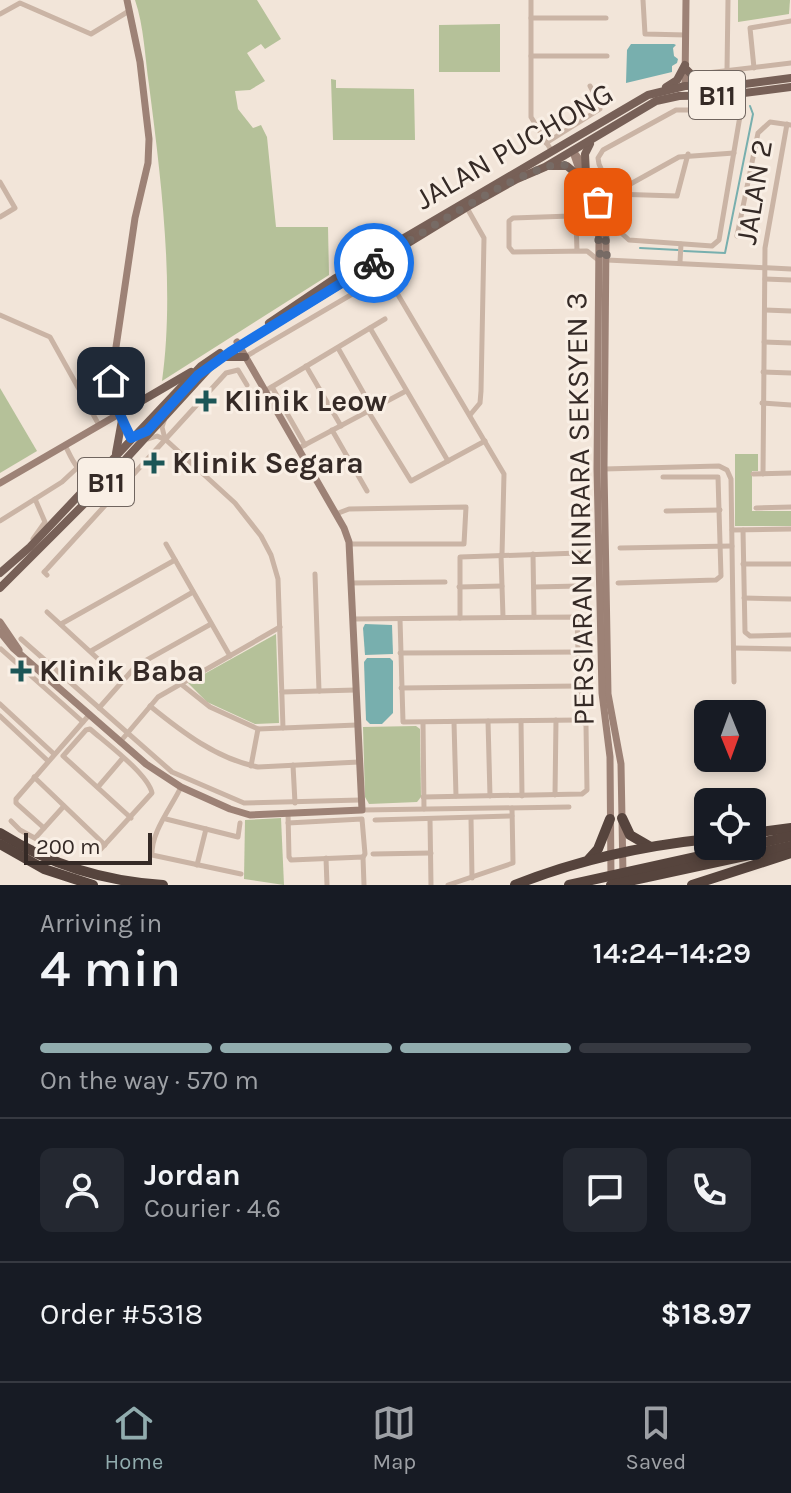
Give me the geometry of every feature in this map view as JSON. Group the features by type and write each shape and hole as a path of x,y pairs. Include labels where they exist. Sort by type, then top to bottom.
{"highway":[{"path":"588,860 616,819 630,835 651,847"},
{"path":"766,831 791,828"},
{"path":"0,833 48,860 76,870 129,883 163,885"},
{"path":"766,841 791,836"},
{"path":"515,885 560,867 588,860 694,841"},
{"path":"0,844 44,869 93,885"},
{"path":"611,885 791,846"},
{"path":"692,885 791,853"},
{"path":"569,885 694,857"}],"main road":[{"path":"661,90 677,80 685,67 698,81 713,86"},
{"name":"JALAN PUCHONG","path":"0,573 30,547 131,438 206,367 334,279 536,160 548,147 661,90 791,78"},
{"path":"656,101 662,95 685,86 718,95"},
{"name":"JALAN PUCHONG","path":"0,590 144,441 206,367 238,344 467,207 545,167 656,101 685,95 718,95 790,87"},
{"path":"536,160 573,151 575,144 600,123"},
{"path":"545,167 567,166 583,175 586,149 599,135"},
{"path":"223,357 245,357"},
{"path":"116,454 120,417 206,367"},
{"path":"103,485 130,447 131,438"}],"street":[{"path":"127,0 140,62 148,127 148,163 135,218 111,373 120,417 131,438"},
{"path":"531,0 531,117 548,147 600,109 590,86"},
{"path":"643,0 645,34 686,35"},
{"path":"685,86 686,0"},
{"path":"727,71 728,0"},
{"path":"0,14 20,3 91,34 129,11"},
{"path":"531,18 606,18"},
{"path":"754,68 750,28 791,21"},
{"path":"531,56 607,56"},
{"path":"707,73 791,63"},
{"path":"735,110 740,120 719,240 712,246 629,240 619,231 617,205 612,194 599,164 601,152 670,112 735,110"},
{"path":"595,113 600,123"},
{"path":"737,236 756,137 770,122 789,124"},
{"name":"JALAN 2","path":"763,474 767,231 789,124"},
{"name":"PERSIARAN KINRARA SEKSYEN 3","path":"573,151 592,206 602,263 608,694 621,764 616,819"},
{"path":"598,202 679,157 734,153"},
{"path":"612,194 677,196 688,154"},
{"name":"PERSIARAN KINRARA SEKSYEN 3","path":"583,175 598,202 605,229 598,503 602,693 616,819"},
{"path":"0,182 15,208 0,217"},
{"path":"467,207 484,238 481,391 480,403 470,415"},
{"path":"577,251 576,222 571,216 513,218 509,221 509,247 513,252 587,251 602,263 680,260 791,269"},
{"path":"587,251 599,238"},
{"path":"680,260 681,246"},
{"path":"378,260 505,480 502,492 503,617"},
{"path":"765,279 791,280"},
{"path":"245,357 366,286"},
{"path":"334,288 341,301"},
{"path":"765,310 791,311"},
{"path":"0,315 50,337 99,425"},
{"path":"268,389 385,319"},
{"path":"370,328 448,461"},
{"path":"764,342 791,343"},
{"path":"238,344 302,447 349,544 364,885"},
{"path":"338,348 409,480 413,481 485,441"},
{"path":"306,366 341,426"},
{"path":"47,575 44,572 226,373 238,370 247,385"},
{"path":"763,372 791,373"},
{"path":"302,447 406,391"},
{"path":"762,403 791,405"},
{"path":"0,483 99,425 120,417"},
{"path":"166,417 162,427 166,440"},
{"path":"332,430 367,491"},
{"path":"144,441 157,436 166,440 210,479 235,503 261,536 271,555 278,579 283,728"},
{"path":"65,445 77,468 85,475 96,476"},
{"path":"598,445 600,465 604,469 723,467 731,479 734,682"},
{"path":"0,521 62,482 77,468"},
{"path":"598,503 604,469"},
{"path":"753,474 791,473"},
{"path":"618,583 716,580 721,576 718,477 663,477"},
{"path":"30,547 45,522 35,499"},
{"path":"336,514 349,509 466,507 464,544 349,544"},
{"path":"756,508 791,507"},
{"path":"666,511 720,510"},
{"path":"732,530 791,529"},
{"path":"743,530 746,635 791,635"},
{"path":"166,544 230,656"},
{"path":"620,548 732,546"},
{"path":"460,618 460,557 579,553"},
{"path":"533,554 534,617"},
{"path":"61,624 175,560"},
{"path":"743,564 791,564"},
{"path":"315,574 319,691"},
{"path":"351,583 445,582"},
{"path":"459,587 502,586"},
{"path":"534,587 580,586"},
{"path":"91,651 193,592"},
{"path":"744,598 791,599"},
{"path":"47,612 122,681"},
{"path":"353,619 577,617 580,720"},
{"path":"400,619 403,722 580,720 586,725 585,792 423,797"},
{"path":"0,622 9,644 146,764 181,787 241,813 362,815"},
{"path":"99,708 136,666 211,624"},
{"path":"120,742 158,697 280,627"},
{"path":"0,632 83,722"},
{"path":"9,644 99,708 172,772 235,801 253,804 360,800"},
{"path":"734,648 791,649"},
{"path":"400,653 578,652"},
{"path":"181,684 210,707 258,729 357,725"},
{"path":"401,688 579,686"},
{"path":"282,692 356,690"},
{"path":"0,704 54,754"},
{"path":"150,706 192,740 251,766 359,762"},
{"path":"44,828 16,803 16,799 90,714"},
{"path":"0,716 48,761"},
{"path":"555,795 556,720"},
{"path":"488,721 490,796"},
{"path":"521,721 522,796"},
{"path":"454,722 456,796"},
{"path":"423,723 424,809"},
{"path":"99,851 131,818 152,793 150,785 139,773 90,729 86,730 63,756 131,818"},
{"path":"251,766 258,729"},
{"path":"98,787 122,759"},
{"path":"139,773 146,764"},
{"path":"293,765 295,803"},
{"path":"34,777 105,845"},
{"path":"181,787 166,819 159,825 152,855 241,874"},
{"path":"36,837 64,806"},
{"path":"288,823 424,809 569,807"},
{"path":"448,885 513,863 512,808"},
{"path":"288,813 291,860 363,857"},
{"path":"375,820 512,816"},
{"path":"471,818 472,878"},
{"path":"166,819 238,837 240,823"},
{"path":"430,819 431,885"},
{"path":"611,885 616,854 616,819"},
{"path":"11,821 20,830 51,847"},
{"path":"197,865 206,829"},
{"path":"373,854 431,853"},
{"path":"616,854 623,885"},
{"path":"326,858 327,885"}],"green space":[{"path":"135,0 257,0 281,39 265,49 261,44 247,53 265,81 250,90 235,91 238,109 253,128 261,125 267,137 276,227 328,227 329,275 162,381 167,309 165,233 144,42"},
{"path":"738,0 790,0 789,14 738,22"},
{"path":"500,24 500,72 439,72 439,25"},
{"path":"331,79 336,80 336,88 414,89 415,140 333,140"},
{"path":"0,388 37,451 0,473"},
{"path":"735,454 758,454 758,471 752,471 752,511 791,511 791,526 735,526"},
{"path":"276,634 279,723 255,724 207,702 188,683"},
{"path":"416,726 420,729 421,797 417,802 369,804 365,797 363,727"},
{"path":"281,818 284,885 244,879 245,820"}],"water":[{"path":"631,44 674,44 677,63 672,66 672,72 626,83 627,50"},
{"path":"365,624 392,625 393,654 365,655"},
{"path":"367,658 390,658 393,661 393,713 382,724 370,724 366,720 364,662"}],"waterway":[{"path":"684,251 725,253 753,114 750,106"},
{"path":"640,248 678,250"}],"way so far":[{"path":"374,263 517,179 556,165 567,166 580,177 597,223 599,253 607,260 605,229 598,202"}],"place":[{"name":"Klinik Leow","path":"206,401"},
{"name":"Klinik Segara","path":"154,463"},
{"name":"Klinik Baba","path":"21,671"}],"route":[{"path":"111,381 119,414 131,438 139,436 198,375 374,263"}]}
